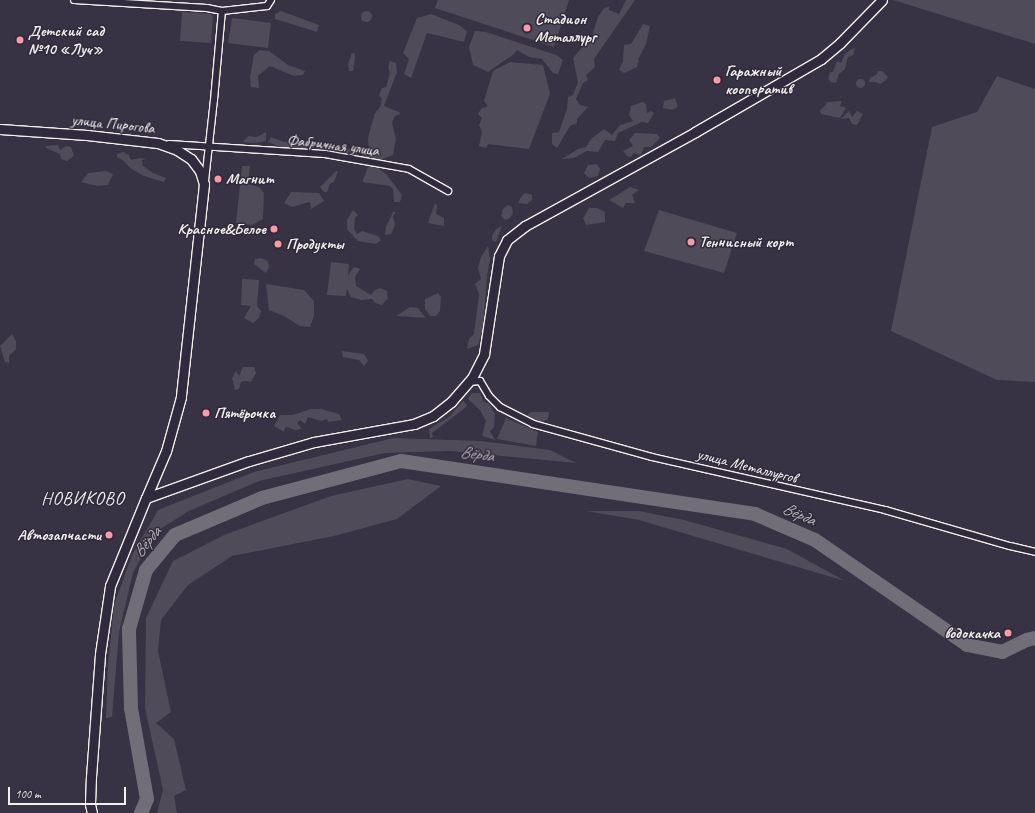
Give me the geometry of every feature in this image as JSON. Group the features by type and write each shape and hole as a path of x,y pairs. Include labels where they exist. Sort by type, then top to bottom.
{"street":[{"path":"74,0 207,8 222,11 268,6 271,0"},
{"path":"146,498 248,461 314,442 414,424 434,416 451,402 468,382 484,354 499,256 507,240 525,226 821,59 840,43 882,0"},
{"path":"91,808 100,654 110,586 166,452 181,396 209,148 222,11"},
{"name":"улица Пирогова","path":"0,129 87,135 158,143 177,150 191,159 200,171 204,184"},
{"name":"Фабричная улица","path":"158,143 209,148 325,154 409,169 448,191"},
{"name":"улица Металлургов","path":"468,382 480,381 489,396 500,407 533,424 652,457 885,510 1035,552"}],"shaded area":[{"name":"Стадион Металлург","path":"438,0 569,0 554,47 435,8"},
{"path":"626,0 635,0 594,59 595,67 586,75 588,80 583,83 576,99 580,105 588,107 577,119 577,123 570,126 557,148 552,144 552,133 559,132 567,109 568,97 573,95 578,82 573,58 592,36 598,17 604,8 609,7 609,10 619,14"},
{"path":"893,0 1035,0 1035,44"},
{"path":"281,11 319,25 317,32 275,19 275,14"},
{"path":"364,11 368,11 370,12 370,20 364,21 361,18 361,14"},
{"path":"182,12 211,14 213,17 211,43 180,41"},
{"path":"431,14 459,25 467,31 464,42 427,33 411,78 404,74 409,59 403,53 417,18"},
{"path":"232,18 271,23 268,48 228,43"},
{"path":"643,24 650,26 646,44 639,58 637,67 624,73 619,70 623,61 624,45 631,44"},
{"path":"475,31 486,32 556,55 563,60 558,74 553,73 542,59 529,57 517,50 514,54 488,72 473,65 469,47"},
{"path":"855,47 853,55 848,57 845,69 839,74 836,83 831,82 828,79 830,72 833,72 837,61 841,63 845,54"},
{"path":"260,50 269,51 288,65 305,71 303,75 294,76 270,66 258,76 259,88 251,87 250,77 254,55"},
{"path":"352,53 355,54 353,71 349,71 348,64"},
{"path":"390,61 396,63 397,72 384,106 401,113 394,117 392,123 396,139 393,155 383,159 377,167 387,175 402,195 400,202 394,202 393,189 390,186 362,182 368,167 363,156 369,151 368,138 375,113 380,107 382,99 379,95 382,88 386,87 390,73 388,67"},
{"path":"510,62 543,65 550,94 529,149 488,144 486,148 479,146 482,132 479,125 482,118 478,114 481,109 488,106 484,101 493,71"},
{"path":"878,71 882,71 888,77 886,80 880,84 869,82 870,78 877,74"},
{"path":"997,76 1035,89 1035,382 997,380 891,331 932,127 977,112"},
{"path":"860,78 865,83 860,88 855,83"},
{"path":"675,98 678,107 672,110 663,108 664,101"},
{"path":"842,101 840,106 846,108 840,118 821,114 820,110 827,102"},
{"path":"643,102 646,104 647,113 651,111 654,113 648,123 642,122 618,133 615,141 605,140 598,152 587,151 574,158 562,159 578,149 586,147 591,139 604,129 612,135 620,125 633,121 629,115 631,106"},
{"path":"849,111 852,117 857,111 863,114 857,125 852,124 849,118 841,119"},
{"path":"266,132 266,141 255,143 242,142 249,136 257,137"},
{"path":"635,133 657,134 660,138 651,147 644,147 641,155 634,153 631,157 627,156 623,151 633,146 629,140"},
{"path":"271,137 284,142 308,142 306,150 282,148 268,142"},
{"path":"58,145 60,150 66,146 71,147 74,156 67,161 61,159 60,154 46,148 45,146"},
{"path":"322,146 346,148 355,151 355,153 325,151"},
{"path":"123,152 129,155 131,160 140,158 147,159 142,160 143,166 153,173 166,178 164,182 144,176 130,168 124,161 117,157 117,154"},
{"path":"597,164 600,169 598,176 589,178 584,173 588,165"},
{"path":"242,166 250,166 248,184 259,187 264,193 263,219 252,225 236,223"},
{"path":"106,171 113,174 108,185 97,186 81,182 88,173"},
{"path":"336,171 338,171 334,182 330,184 327,192 324,192 320,187"},
{"path":"630,187 639,190 632,195 635,203 626,203 623,208 609,200"},
{"path":"291,192 319,193 324,201 311,209 310,202 292,207 284,203"},
{"path":"525,193 532,195 532,200 527,204 518,203 521,197"},
{"path":"435,203 437,206 436,214 444,218 444,226 428,223"},
{"path":"508,205 512,207 513,213 510,218 505,220 501,216 503,209"},
{"path":"589,208 597,208 605,212 605,222 586,225 583,218"},
{"path":"353,210 358,215 355,218 354,229 357,234 362,231 378,236 381,240 376,244 358,241 347,229 347,220"},
{"name":"Теннисный корт","path":"659,210 737,233 724,273 644,251"},
{"path":"393,212 396,212 393,216 395,225 391,234 385,235 386,227"},
{"path":"502,226 496,242 492,240 492,236 496,229"},
{"path":"488,246 490,259 487,276 483,328 478,345 467,349 469,339 474,334 479,294 475,284 481,279 478,268 481,257"},
{"path":"261,258 268,261 269,267 266,273 254,264 255,259"},
{"path":"331,262 349,264 348,276 355,267 360,269 355,277 356,286 371,295 375,290 380,288 387,291 388,298 382,305 375,303 372,299 361,300 351,297 347,289 346,296 327,295"},
{"path":"242,279 259,280 257,306 261,311 259,318 253,323 244,318 251,306 241,305"},
{"path":"266,284 304,290 314,301 314,316 310,327 300,326 284,316 269,310"},
{"path":"438,293 441,297 440,311 436,316 430,316 425,309 425,299"},
{"path":"410,307 418,308 426,318 396,316"},
{"path":"12,334 16,341 16,349 9,356 9,363 5,362 0,346"},
{"path":"342,351 364,354 368,361 364,366 359,360 343,357"},
{"path":"243,367 254,367 256,373 251,382 241,382 239,389 235,390 232,378 236,371 239,376"},
{"path":"472,393 480,393 483,401 489,404 495,414 494,427 490,431 495,440 482,436 486,421 480,410 468,399"},
{"path":"463,401 467,405 465,408 432,433 433,437 430,438 429,429 449,417"},
{"path":"311,409 321,409 339,414 342,420 328,422 327,419 321,421 308,417 305,424 300,420 297,423 302,429 295,430 287,427 285,428 284,432 274,426 280,415 293,415"},
{"path":"531,412 549,412 548,419 538,424 526,416"},
{"path":"506,418 538,432 536,446 497,439"},
{"path":"393,438 480,441 550,450 576,463 451,451 385,453 259,481 189,511 154,533 133,573 119,632 112,717 106,718 108,665 114,605 132,555 158,510 254,472"},
{"path":"408,479 441,486 397,519 334,536 232,556 188,585 161,620 158,651 171,712 156,723 174,739 186,790 174,796 177,813 157,813 163,790 145,708 146,618 173,561 224,535 331,496"},
{"path":"586,511 639,511 684,520 787,549 845,581 639,520"}],"waterway":[{"name":"Вёрда","path":"141,813 147,799 131,708 129,629 146,570 175,535 262,498 401,461 755,514 815,540 967,645 1002,652 1027,640 1035,638"}],"place":[{"name":"Стадион Металлург","path":"527,28"},
{"name":"Детский сад №10 «Луч»","path":"20,40"},
{"name":"Гаражный кооператив","path":"717,80"},
{"name":"Магнит","path":"218,179"},
{"name":"Красное&Белое","path":"274,229"},
{"name":"Теннисный корт","path":"691,242"},
{"name":"Продукты","path":"278,244"},
{"name":"Пятёрочка","path":"206,413"},
{"name":"Автозапчасти","path":"109,535"},
{"name":"водокачка","path":"1008,633"}],"district":[{"name":"НОВИКОВО","path":"83,498"}]}
